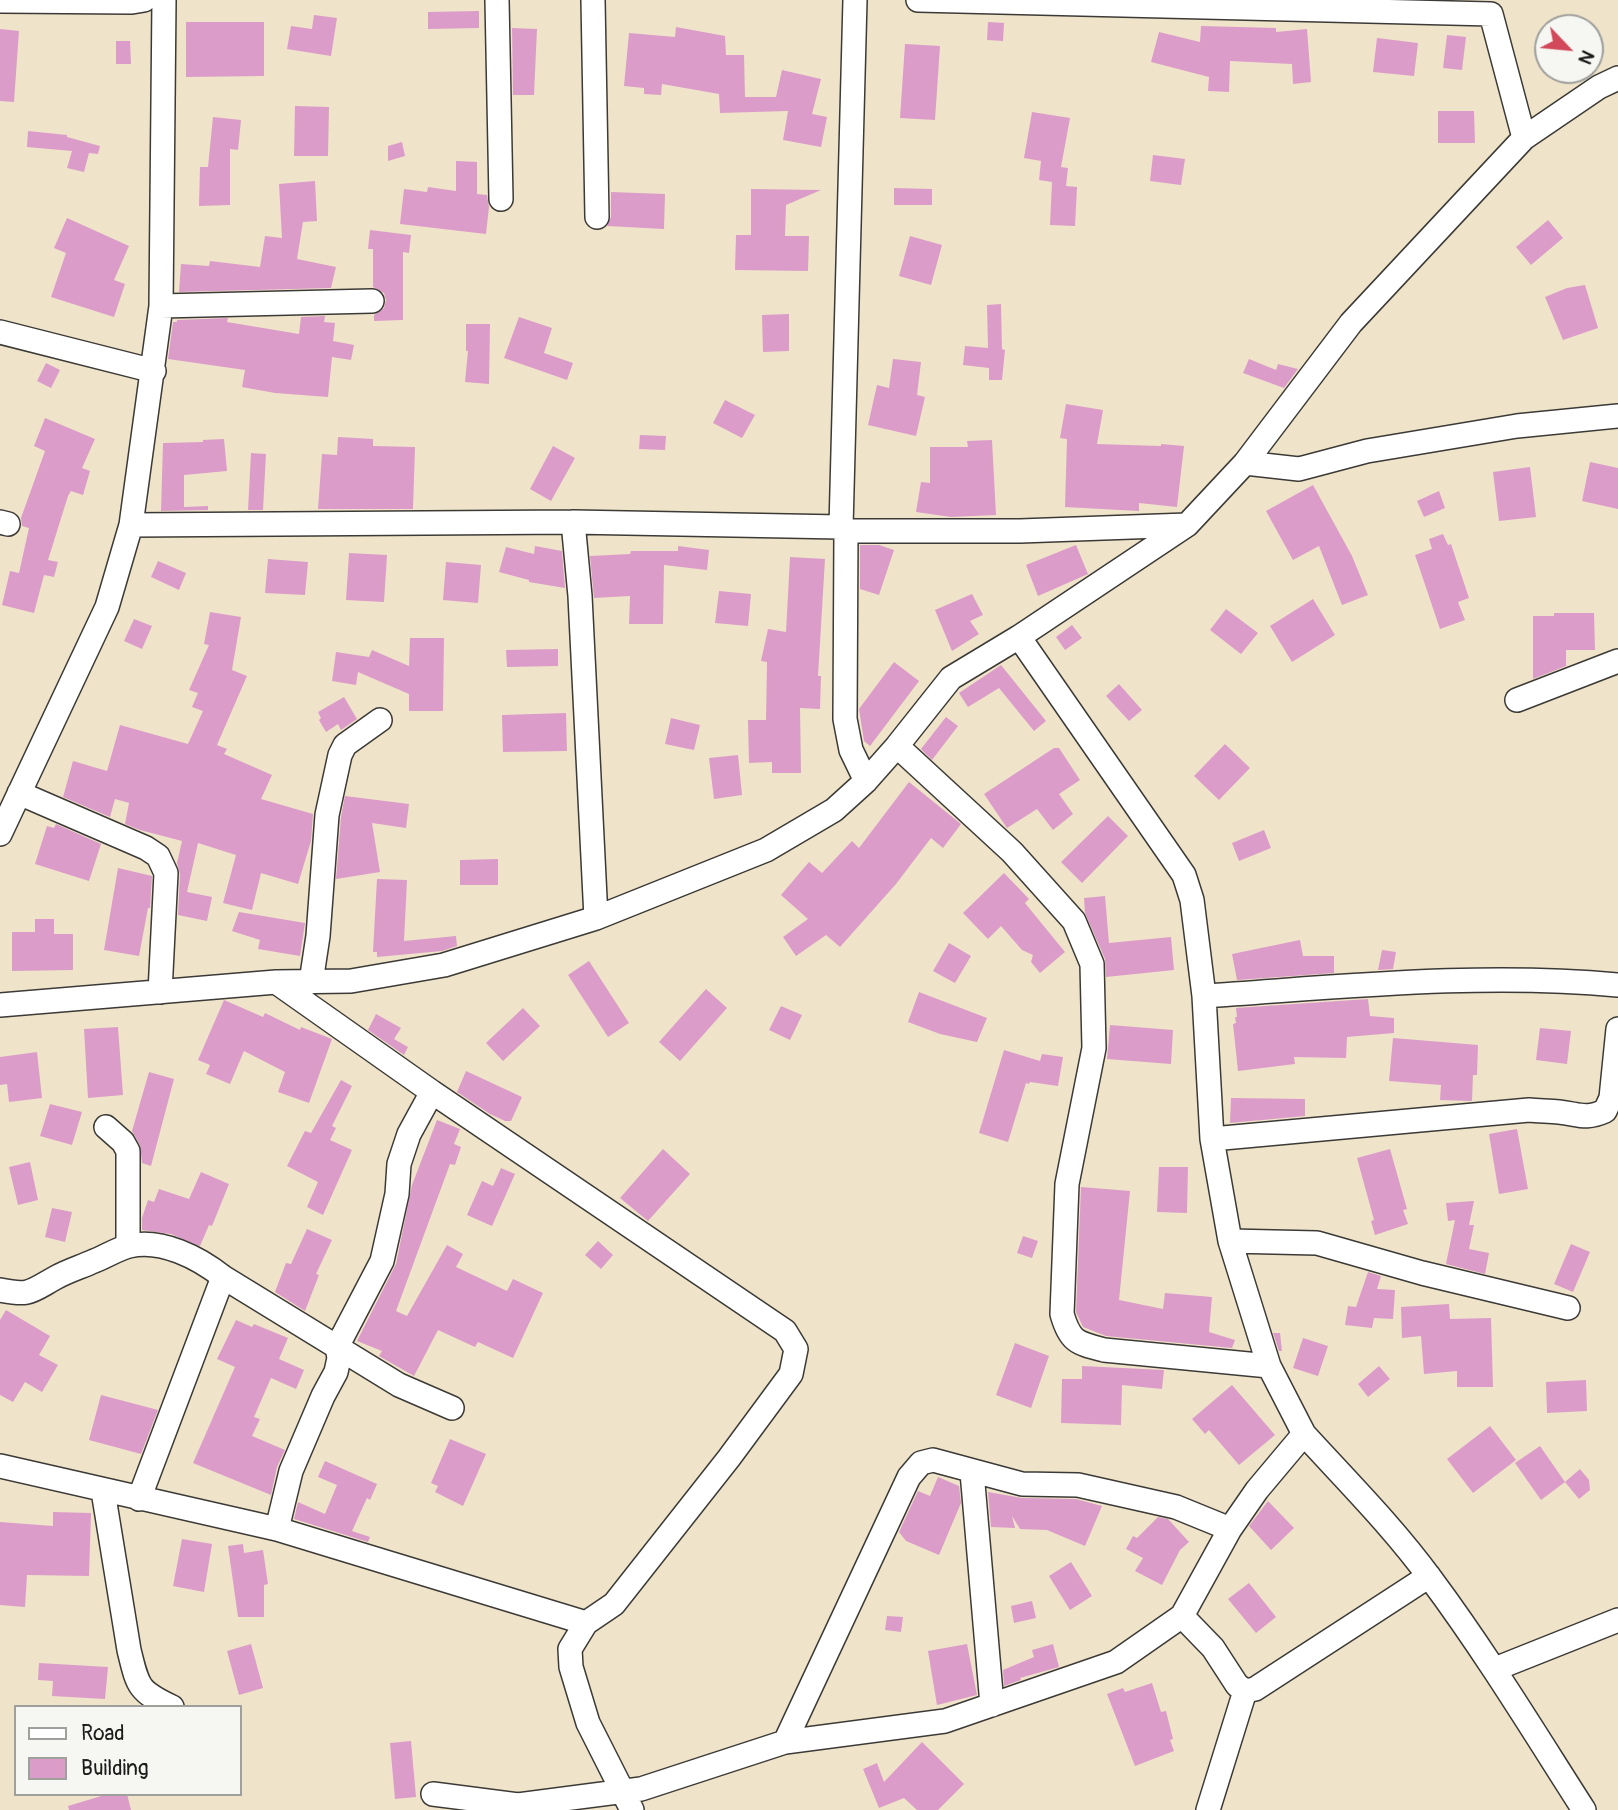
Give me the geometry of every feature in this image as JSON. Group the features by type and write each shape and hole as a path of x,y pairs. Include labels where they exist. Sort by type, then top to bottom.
{"street":[{"path":"0,1 144,0"},
{"path":"0,834 107,607 131,525 161,306 164,0"},
{"path":"497,0 501,199"},
{"path":"597,217 591,0 602,0"},
{"path":"855,0 844,529 845,719 851,750 866,781"},
{"path":"918,0 1491,7 1524,138"},
{"path":"0,1005 276,982 351,981 444,965 596,918 766,850 834,810 866,781 951,678 1019,637 1187,525 1245,463 1351,323 1524,138 1618,78"},
{"path":"161,306 372,301"},
{"path":"0,332 153,371"},
{"path":"1245,463 1299,469 1367,451 1517,426 1618,416"},
{"path":"573,522 580,596 596,918"},
{"path":"131,525 573,522 1020,531 1187,525"},
{"path":"1019,637 1184,875 1192,900 1204,996 1212,1139 1230,1241 1269,1366 1304,1434 1429,1576 1495,1669 1584,1810"},
{"path":"1517,700 1618,661"},
{"path":"311,982 318,936 327,815 340,755 345,745 380,720"},
{"path":"897,746 1012,852 1074,921 1092,964 1094,1048 1067,1184 1062,1314 1068,1335 1082,1344 1104,1350 1269,1366"},
{"path":"19,793 146,848 158,856 166,873 160,992"},
{"path":"1204,996 1477,978 1618,985"},
{"path":"276,982 785,1331 796,1349 791,1374 729,1458 614,1604 586,1623 570,1649 571,1667 588,1723 627,1800"},
{"path":"1212,1139 1529,1110 1594,1116 1605,1111 1611,1098 1618,1029"},
{"path":"277,1529 291,1471 323,1396 336,1373 339,1358 337,1347 382,1261 397,1194 400,1164 409,1134 432,1091"},
{"path":"106,1127 123,1142 128,1151 128,1246"},
{"path":"1230,1241 1317,1243 1422,1273 1568,1308"},
{"path":"0,1290 19,1294 40,1289 54,1278 128,1246 144,1245 178,1250 205,1263 399,1385 452,1408"},
{"path":"139,1499 223,1276"},
{"path":"433,1794 518,1805 627,1800 642,1789 785,1742 945,1721 1116,1662 1182,1616 1230,1529 1257,1490 1304,1434"},
{"path":"785,1742 909,1477 921,1463 933,1460 1022,1484 1078,1485 1176,1507 1230,1529"},
{"path":"0,1466 277,1529 586,1623"},
{"path":"972,1472 992,1705"},
{"path":"103,1491 135,1676 146,1695 168,1705"},
{"path":"1182,1616 1213,1648 1237,1685 1245,1691 1255,1689 1429,1576"},
{"path":"1495,1669 1618,1620"},
{"path":"1208,1810 1245,1691"}],"building":[{"path":"479,11 479,28 428,29 428,12"},
{"path":"314,15 337,18 331,56 287,49 291,26 312,29"},
{"path":"186,22 264,22 264,76 186,77"},
{"path":"988,22 1004,23 1003,41 987,40"},
{"path":"1201,26 1276,28 1276,32 1307,29 1311,82 1293,84 1292,64 1230,61 1229,92 1208,91 1209,77 1151,62 1159,32 1200,42"},
{"path":"676,27 725,36 726,55 744,55 745,97 776,97 782,70 821,79 812,114 827,117 821,147 783,140 788,111 720,113 719,94 662,84 661,95 644,94 644,88 624,86 629,33 675,37"},
{"path":"512,28 537,29 534,95 513,95"},
{"path":"0,29 19,31 14,102 0,101"},
{"path":"1447,35 1466,37 1462,70 1443,68"},
{"path":"1377,38 1418,43 1414,76 1373,72"},
{"path":"116,41 130,41 131,64 116,64"},
{"path":"905,44 940,46 935,120 900,118"},
{"path":"295,106 329,107 328,156 294,156"},
{"path":"1438,111 1474,111 1475,143 1438,143"},
{"path":"1032,112 1070,118 1061,167 1068,168 1066,186 1077,187 1075,226 1050,225 1052,182 1039,180 1041,161 1024,158"},
{"path":"213,117 241,120 238,150 230,149 230,205 199,206 200,167 208,167"},
{"path":"28,131 67,135 100,146 98,154 89,153 84,172 67,168 72,151 27,147"},
{"path":"402,142 405,156 388,161 388,146"},
{"path":"1153,155 1185,159 1181,185 1150,181"},
{"path":"456,161 477,162 477,194 487,195 489,207 486,234 400,224 404,189 427,192 428,187 456,191"},
{"path":"315,181 317,221 303,222 297,259 336,267 331,288 179,292 181,264 209,266 210,261 260,267 265,236 282,238 279,184"},
{"path":"894,188 932,189 932,205 894,205"},
{"path":"751,189 821,190 786,205 785,236 809,236 808,271 735,270 736,235 751,235"},
{"path":"611,192 665,194 664,229 607,226 611,217"},
{"path":"67,218 129,246 114,280 125,284 114,317 51,297 66,253 54,248"},
{"path":"1548,220 1563,238 1531,265 1516,247"},
{"path":"370,230 411,235 409,253 403,252 403,320 374,321 374,315 384,308 386,300 384,293 373,287 373,249 368,249"},
{"path":"910,236 942,245 931,285 899,276"},
{"path":"1585,285 1598,328 1563,340 1545,297 1567,288"},
{"path":"1001,304 1002,349 1005,350 1002,380 989,380 989,368 963,365 965,346 988,348 987,305"},
{"path":"789,314 789,351 763,352 762,315"},
{"path":"325,316 324,322 335,323 333,341 354,345 351,360 332,357 328,397 275,393 242,387 245,370 168,359 173,322 177,320 228,318 227,322 299,334 301,317"},
{"path":"519,317 552,328 544,353 573,363 567,380 504,358"},
{"path":"466,324 490,324 489,384 465,382 468,351"},
{"path":"893,359 921,362 917,395 925,397 916,436 868,425 877,385 889,388"},
{"path":"1249,359 1276,370 1278,364 1298,369 1284,388 1243,373"},
{"path":"46,363 60,370 51,388 37,381"},
{"path":"725,400 755,415 742,438 713,423"},
{"path":"1066,404 1103,410 1097,444 1184,446 1177,507 1139,503 1139,511 1065,507 1067,439 1060,438"},
{"path":"45,418 95,439 82,468 90,471 83,495 71,491 68,496 48,560 58,562 54,577 44,575 34,613 2,605 10,571 19,573 29,528 22,526 21,518 45,451 34,446"},
{"path":"640,435 666,436 665,450 639,449"},
{"path":"338,437 373,439 373,446 415,447 413,509 318,509 322,454 337,455"},
{"path":"224,439 227,471 184,475 184,507 208,506 208,510 161,511 163,443"},
{"path":"992,440 996,515 951,517 916,512 921,482 930,483 930,447 968,447 967,441"},
{"path":"553,446 575,458 551,501 530,489"},
{"path":"251,453 266,454 263,510 248,510"},
{"path":"1590,462 1618,468 1618,509 1582,501"},
{"path":"1530,467 1536,517 1499,521 1493,472"},
{"path":"1313,485 1352,556 1368,595 1342,605 1319,546 1293,560 1266,511"},
{"path":"1439,491 1445,508 1424,517 1417,501"},
{"path":"1443,534 1448,545 1451,544 1469,598 1458,602 1465,620 1440,629 1415,555 1432,549 1429,539"},
{"path":"860,545 879,545 894,550 879,595 860,589"},
{"path":"1076,545 1088,574 1038,596 1026,565"},
{"path":"535,546 562,551 565,588 529,582 499,572 506,547 534,554"},
{"path":"678,546 709,550 707,570 664,565 663,624 629,624 630,596 594,598 590,556 630,554 631,551 678,551"},
{"path":"349,553 387,555 384,602 346,600"},
{"path":"790,557 825,559 818,676 821,676 820,709 800,708 801,773 772,773 772,762 749,763 748,720 766,720 767,662 761,661 768,629 786,632"},
{"path":"268,559 308,562 305,595 265,593"},
{"path":"158,561 186,573 179,590 151,577"},
{"path":"446,562 481,565 478,603 443,600"},
{"path":"719,591 751,594 748,626 715,623"},
{"path":"972,594 983,615 970,621 979,634 952,651 935,610"},
{"path":"1313,599 1335,635 1292,662 1270,626"},
{"path":"1226,609 1258,633 1241,654 1210,630"},
{"path":"210,612 241,617 232,670 247,676 217,745 227,749 224,754 272,775 261,799 313,814 311,841 298,884 261,873 252,910 223,903 236,855 198,843 187,892 212,897 207,921 178,915 180,874 177,863 182,841 125,824 129,803 115,799 110,817 63,797 73,761 107,771 120,725 188,744 203,711 192,707 198,693 189,690 209,645 204,644"},
{"path":"1554,613 1594,613 1595,650 1566,650 1566,666 1533,679 1533,616 1554,616"},
{"path":"134,619 152,626 142,649 124,641"},
{"path":"1072,625 1082,638 1065,650 1056,637"},
{"path":"410,638 444,638 443,711 409,711 409,694 358,672 356,685 332,681 336,652 369,657 372,650 409,666"},
{"path":"558,649 558,666 507,667 506,650"},
{"path":"894,662 919,681 870,746 864,741 859,709"},
{"path":"1001,665 1046,721 1034,731 999,688 968,707 959,693"},
{"path":"1119,684 1142,710 1129,721 1106,696"},
{"path":"344,697 357,719 341,730 338,724 326,732 318,712"},
{"path":"566,713 567,751 503,752 502,715"},
{"path":"946,717 958,726 932,760 921,749"},
{"path":"671,718 700,725 694,750 665,744"},
{"path":"1225,744 1250,768 1219,800 1194,776"},
{"path":"1054,748 1059,748 1080,780 1059,794 1073,814 1053,830 1037,809 1007,828 984,794"},
{"path":"738,755 742,795 714,799 709,758"},
{"path":"909,782 961,824 943,848 931,838 896,884 840,947 826,935 796,956 783,937 808,919 781,895 809,862 822,873 852,841 859,848"},
{"path":"345,796 409,804 406,828 372,823 380,872 336,879"},
{"path":"1108,816 1128,836 1082,883 1061,862"},
{"path":"56,824 101,844 89,881 35,864 47,826 54,828"},
{"path":"1264,830 1271,848 1239,861 1232,843"},
{"path":"498,859 498,885 460,885 460,860"},
{"path":"118,868 152,876 150,908 139,956 104,950"},
{"path":"1004,873 1029,899 1025,903 1065,952 1040,973 1031,962 1033,955 1022,950 1001,926 988,939 963,913"},
{"path":"377,879 407,880 404,941 456,936 457,946 442,951 377,957 377,952 373,952"},
{"path":"1105,896 1109,943 1171,937 1174,970 1106,977 1105,959 1085,913 1084,898"},
{"path":"239,912 305,923 300,956 258,949 260,940 232,931"},
{"path":"35,919 54,919 54,934 73,934 73,970 12,971 12,932 35,932"},
{"path":"1300,940 1303,956 1334,956 1334,973 1237,980 1232,954"},
{"path":"949,943 971,956 955,983 933,971"},
{"path":"1382,950 1396,952 1393,969 1378,970"},
{"path":"589,961 629,1023 608,1037 568,975"},
{"path":"706,989 727,1008 680,1061 659,1042"},
{"path":"919,992 987,1018 977,1042 940,1034 908,1022"},
{"path":"1368,999 1370,1016 1394,1018 1394,1033 1347,1037 1346,1058 1294,1057 1295,1064 1238,1071 1233,1024 1236,1023 1236,1008"},
{"path":"224,1000 263,1017 265,1013 300,1030 301,1027 332,1039 309,1103 278,1092 285,1072 244,1051 230,1084 206,1074 210,1065 198,1060"},
{"path":"781,1006 802,1015 790,1040 769,1030"},
{"path":"523,1008 540,1026 503,1061 486,1043"},
{"path":"376,1014 401,1028 394,1039 408,1047 404,1055 368,1030"},
{"path":"1110,1025 1173,1030 1171,1064 1107,1059"},
{"path":"118,1027 123,1095 88,1098 84,1029"},
{"path":"1540,1028 1571,1031 1567,1064 1536,1060"},
{"path":"1393,1038 1478,1045 1477,1075 1473,1075 1472,1101 1440,1100 1441,1085 1389,1081"},
{"path":"1004,1050 1040,1061 1042,1054 1063,1057 1058,1086 1026,1083 1008,1142 979,1133"},
{"path":"37,1052 42,1098 9,1102 7,1084 0,1085 0,1057"},
{"path":"466,1071 522,1097 511,1121 490,1114 457,1092"},
{"path":"149,1072 174,1079 151,1166 142,1163 140,1145 132,1131"},
{"path":"341,1080 352,1086 332,1126 336,1128 330,1140 352,1150 323,1215 307,1207 318,1182 287,1166 305,1131 311,1133"},
{"path":"1231,1098 1305,1099 1305,1116 1230,1123"},
{"path":"50,1104 82,1112 72,1145 40,1136"},
{"path":"437,1120 460,1129 454,1144 461,1147 455,1165 450,1164 396,1311 407,1316 447,1245 463,1254 456,1267 507,1291 513,1279 543,1293 513,1358 478,1342 475,1347 438,1330 414,1376 379,1356 382,1351 357,1341 396,1264 412,1185"},
{"path":"1517,1129 1528,1189 1499,1194 1489,1134"},
{"path":"663,1149 690,1174 648,1221 620,1198"},
{"path":"1390,1149 1407,1209 1403,1210 1408,1224 1375,1235 1371,1221 1374,1220 1357,1158"},
{"path":"30,1162 38,1200 18,1205 9,1167"},
{"path":"1159,1167 1188,1167 1187,1213 1157,1212"},
{"path":"501,1168 515,1174 492,1226 467,1215 482,1181 493,1186"},
{"path":"201,1172 229,1184 212,1226 209,1225 200,1246 171,1234 142,1230 142,1218 148,1200 154,1202 159,1189 189,1199"},
{"path":"1081,1187 1130,1191 1119,1300 1163,1309 1165,1293 1212,1297 1209,1332 1235,1340 1232,1348 1106,1336 1083,1327 1076,1312"},
{"path":"1474,1201 1469,1225 1474,1225 1469,1249 1489,1253 1485,1274 1446,1264 1455,1220 1448,1221 1446,1203"},
{"path":"52,1208 72,1212 65,1242 45,1237"},
{"path":"307,1229 332,1240 316,1274 319,1275 305,1311 275,1292 286,1263 291,1264"},
{"path":"1023,1236 1038,1241 1032,1258 1017,1253"},
{"path":"598,1241 613,1255 601,1269 585,1255"},
{"path":"1571,1244 1590,1252 1573,1292 1554,1284"},
{"path":"1368,1272 1381,1276 1377,1289 1395,1290 1393,1319 1374,1318 1372,1328 1345,1325 1348,1306 1356,1307"},
{"path":"1449,1304 1450,1319 1491,1318 1493,1387 1457,1387 1457,1371 1424,1374 1421,1336 1402,1338 1401,1307"},
{"path":"6,1310 50,1336 39,1355 58,1365 42,1392 25,1382 13,1402 0,1395 0,1320"},
{"path":"236,1320 252,1327 254,1324 288,1338 279,1359 304,1370 296,1389 271,1378 254,1417 260,1419 252,1436 285,1450 277,1467 271,1495 193,1463 235,1367 217,1359"},
{"path":"1273,1333 1280,1333 1282,1351 1279,1351"},
{"path":"1303,1338 1328,1346 1318,1376 1293,1368"},
{"path":"1015,1343 1049,1356 1031,1408 996,1395"},
{"path":"1082,1366 1164,1370 1162,1389 1122,1385 1121,1425 1061,1423 1062,1379 1082,1379"},
{"path":"1379,1366 1390,1379 1368,1397 1358,1384"},
{"path":"1586,1380 1587,1411 1547,1413 1546,1382"},
{"path":"1232,1385 1275,1435 1239,1465 1209,1430 1205,1434 1192,1419"},
{"path":"101,1395 158,1410 141,1454 89,1440"},
{"path":"1490,1426 1516,1460 1473,1493 1447,1459"},
{"path":"450,1439 486,1454 463,1506 435,1492 438,1486 431,1483"},
{"path":"1540,1446 1565,1482 1541,1500 1515,1463"},
{"path":"325,1461 377,1484 370,1500 367,1498 352,1531 370,1537 368,1542 294,1519 298,1502 325,1514 337,1485 318,1477"},
{"path":"1580,1469 1589,1480 1590,1490 1579,1499 1565,1482"},
{"path":"938,1477 959,1486 961,1503 939,1555 906,1541 899,1532 918,1491 930,1496"},
{"path":"988,1492 1022,1498 1076,1499 1102,1506 1085,1546 1047,1530 1020,1529 1012,1516 1015,1528 991,1527"},
{"path":"1268,1501 1294,1528 1271,1550 1249,1526"},
{"path":"53,1512 91,1513 89,1576 27,1575 25,1607 0,1605 0,1522 53,1526"},
{"path":"1158,1517 1168,1519 1189,1542 1180,1550 1162,1585 1135,1571 1143,1558 1126,1549 1133,1536 1137,1538"},
{"path":"182,1539 212,1544 204,1592 173,1586"},
{"path":"243,1544 244,1553 263,1550 268,1584 264,1585 264,1617 238,1617 228,1546"},
{"path":"1071,1562 1092,1596 1070,1610 1049,1576"},
{"path":"1249,1583 1276,1617 1256,1633 1228,1599"},
{"path":"1032,1601 1036,1618 1014,1623 1011,1606"},
{"path":"887,1616 903,1617 901,1632 885,1630"},
{"path":"251,1644 263,1688 239,1695 227,1651"},
{"path":"967,1644 977,1695 937,1705 928,1651"},
{"path":"1053,1644 1059,1667 1020,1678 1021,1680 1004,1686 1003,1670 1034,1657 1032,1650"},
{"path":"39,1663 108,1667 105,1699 52,1696 53,1681 38,1680"},
{"path":"1152,1683 1161,1712 1166,1711 1174,1751 1135,1766 1107,1694 1123,1688 1125,1692"},
{"path":"411,1741 416,1797 395,1799 390,1743"},
{"path":"922,1742 964,1784 938,1810 917,1810 904,1798 879,1808 863,1769 877,1763 884,1782"},
{"path":"101,1796 128,1796 131,1810 69,1810 68,1806"}]}
